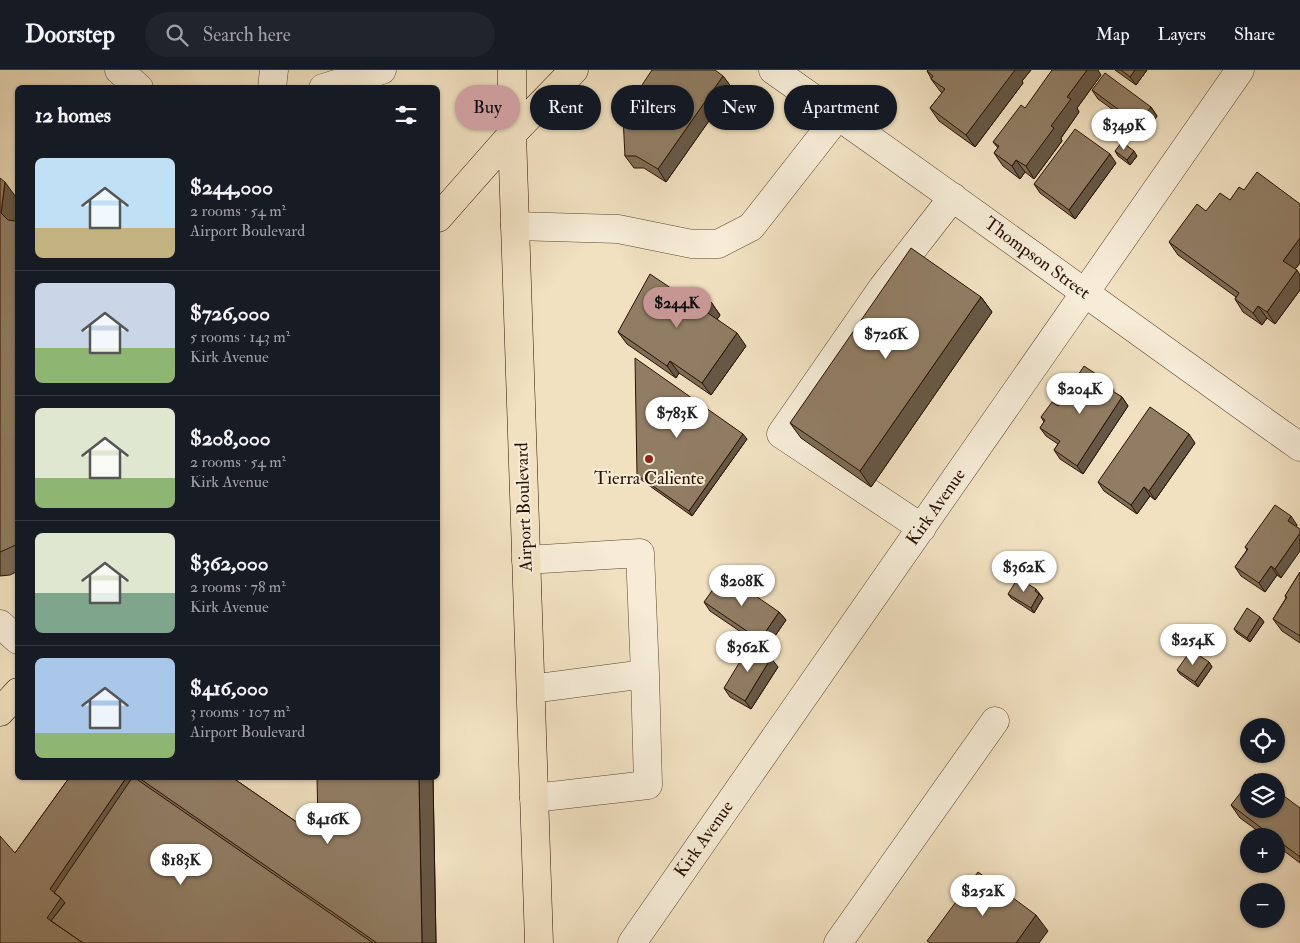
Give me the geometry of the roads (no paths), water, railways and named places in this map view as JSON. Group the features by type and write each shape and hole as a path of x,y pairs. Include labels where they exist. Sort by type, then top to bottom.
{"main road":[{"name":"Airport Boulevard","path":"512,70 512,134 539,943"},
{"path":"440,216 512,134 574,70"},
{"path":"0,712 15,695"}],"street":[{"path":"119,70 136,85"},
{"path":"272,85 274,70"},
{"path":"332,85 382,70"},
{"name":"Thompson Street","path":"773,70 794,85"},
{"name":"Kirk Avenue","path":"632,943 1240,70"},
{"path":"515,226 618,229 692,244 718,244 751,227 827,130"},
{"name":"Thompson Street","path":"858,130 953,196 1084,294 1300,447"},
{"path":"922,528 781,434 883,287 953,196"},
{"path":"526,560 640,553 645,674 648,785 534,798"},
{"path":"0,624 15,637"},
{"path":"531,689 645,674"},
{"path":"838,943 995,721"}],"place":[{"name":"Tierra Caliente","path":"649,459"}]}
